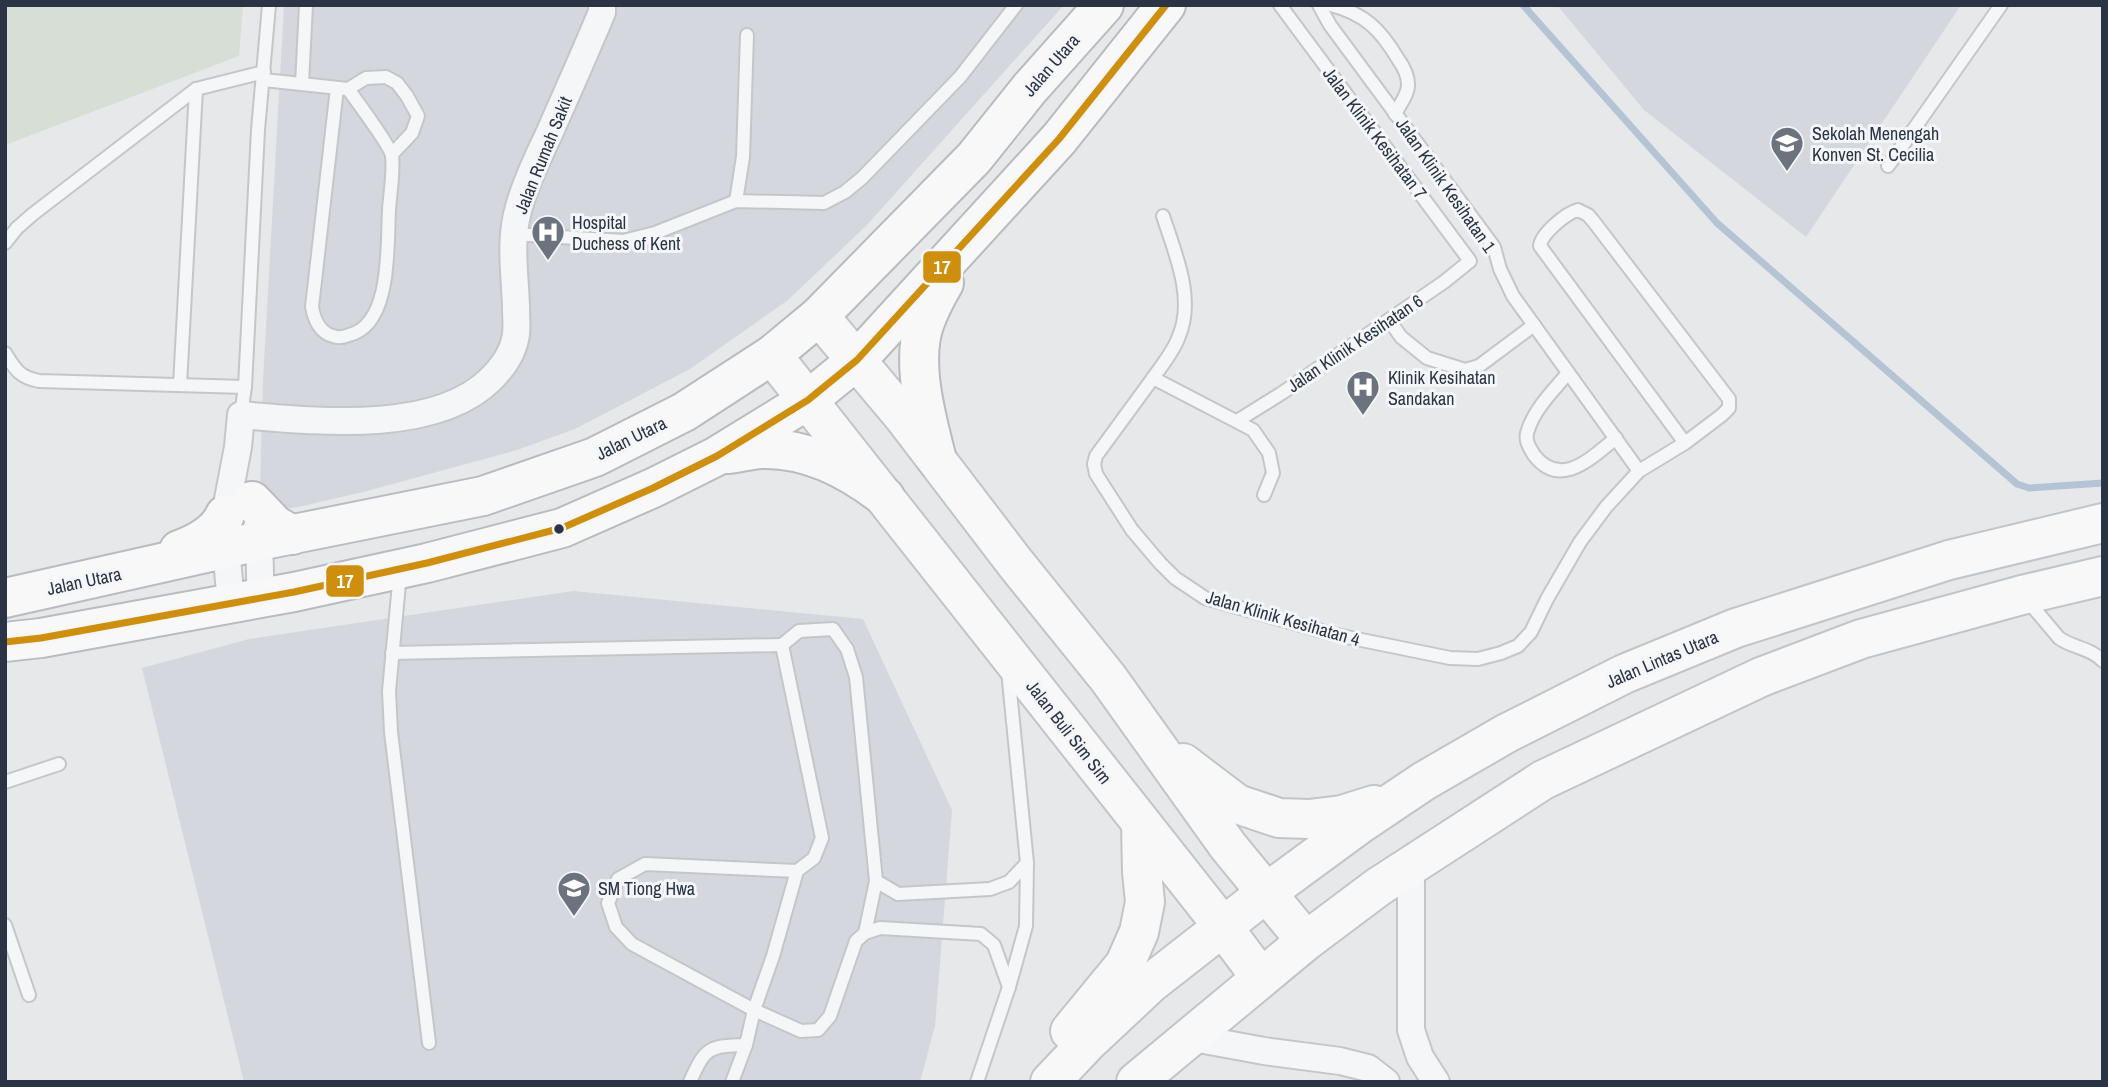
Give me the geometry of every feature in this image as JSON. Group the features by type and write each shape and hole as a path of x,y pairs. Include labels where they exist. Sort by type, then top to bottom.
{"main road":[{"name":"Jalan Utara","path":"5,598 125,572 251,528 483,496 595,457 684,412 772,355 819,316 981,148 1104,5"},
{"path":"5,642 41,638 294,592 400,569 562,528 717,456 808,400 857,360 1041,159 1166,5"},
{"path":"981,148 990,160 1041,159"},
{"path":"937,460 921,384 919,344 924,323 969,238"},
{"path":"819,316 937,460 1108,678 1228,846 1306,941"},
{"name":"Jalan Buli Sim Sim","path":"772,355 1261,978"},
{"path":"717,456 760,449 810,456 857,476 885,497"},
{"name":"Jalan Lintas Utara","path":"1222,926 1360,824 1424,781 1507,733 1624,674 1736,628 1949,560 2094,525"},
{"path":"1136,1082 1306,941 1378,887 1543,780 1761,677 1861,639 2098,577"},
{"path":"1151,738 1237,804 1279,818 1310,819 1342,815 1387,801 1424,781"},
{"path":"1029,1082 1125,964 1139,932 1145,902 1142,823"},
{"path":"1050,1082 1127,1005 1222,926"}],"street":[{"name":"Jalan Rumah Sakit","path":"241,415 343,421 385,420 437,410 461,401 484,387 499,372 511,353 516,334 512,248 518,208 578,71 602,5"},
{"path":"241,415 238,447 251,528 246,600"},
{"path":"1410,865 1410,1030 1420,1057 1436,1082"},
{"path":"1188,1038 1340,1061 1368,1068 1386,1082"}],"lane":[{"path":"241,415 245,387 258,130 269,5"},
{"path":"302,84 306,5"},
{"path":"514,234 623,241 655,233 736,201 824,203 845,192 862,178 960,76 1016,5"},
{"name":"Jalan Klinik Kesihatan 7","path":"1280,5 1470,261"},
{"name":"Jalan Klinik Kesihatan 1","path":"1319,5 1330,25 1494,247 1500,269 1513,296 1639,471"},
{"path":"1331,5 1364,18 1377,29 1405,70 1409,86 1395,114"},
{"path":"1888,166 2001,5"},
{"path":"736,201 743,157 747,34"},
{"path":"5,243 33,214 196,89 264,76 343,89 366,78 386,77 397,83 418,116 412,133 392,154"},
{"path":"180,385 196,89"},
{"path":"343,89 392,154 387,255 381,301 374,317 361,330 352,335 332,336 321,329 312,307 343,89"},
{"path":"1639,471 1685,443 1722,415 1729,408 1729,399 1594,222 1582,211 1573,211 1541,240 1543,252 1685,443"},
{"path":"1163,216 1180,271 1185,313 1179,339 1153,378 1253,430 1269,453 1273,473 1264,495"},
{"name":"Jalan Klinik Kesihatan 6","path":"1237,421 1389,320 1470,261"},
{"path":"1389,320 1401,337 1427,358 1465,370 1479,366 1534,325"},
{"path":"5,353 26,378 39,381 245,387"},
{"path":"1568,373 1534,415 1526,433 1528,447 1539,461 1553,469 1564,471 1578,467 1616,438"},
{"name":"Jalan Klinik Kesihatan 4","path":"1153,378 1096,456 1094,464 1102,485 1132,530 1175,578 1205,598 1223,605 1332,634 1450,658 1478,659 1518,646 1531,632 1580,542 1606,507 1639,471"},
{"path":"400,569 389,691 393,760 429,1043"},
{"path":"2022,595 2065,643 2088,651 2103,662"},
{"path":"392,653 782,645 799,631 833,629 847,649 856,677 876,881 865,933"},
{"path":"732,1082 746,1045 754,1010 797,872 814,858 822,838 782,645"},
{"path":"977,1082 1026,926 1027,863 1007,652"},
{"path":"5,782 59,764"},
{"path":"876,881 898,894 990,889 1009,882 1027,863"},
{"path":"797,872 645,864 618,879 608,903 616,927 632,944 754,1010 801,1031 818,1030 830,1016 856,940 865,933 880,928 981,934 994,945 1009,987"},
{"path":"5,925 29,995"},
{"path":"690,1082 702,1056 718,1046 746,1045"}],"shaded area":[{"path":"5,5 243,5 239,56 5,145"},
{"name":"Hospital Duchess of Kent","path":"284,5 1064,5 867,225 788,300 690,369 575,429 517,450 367,491 274,510 260,490 263,380"},
{"name":"Sekolah Menengah Konven St. Cecilia","path":"1557,5 1961,5 1806,237 1644,110"},
{"name":"SM Tiong Hwa","path":"573,591 863,619 952,810 935,1026 920,1082 244,1082 142,668 249,639"}],"waterway":[{"path":"1523,5 1717,223 2017,484 2029,488 2103,483"}],"transit line":[{"name":"17","path":"5,642 41,638 294,592 427,563 562,528 717,456 808,400 857,360 1059,139 1166,5"}],"place":[{"name":"Sekolah Menengah Konven St. Cecilia","path":"1787,173"},
{"name":"Hospital Duchess of Kent","path":"548,262"},
{"name":"Klinik Kesihatan Sandakan","path":"1363,417"},
{"name":"SM Tiong Hwa","path":"574,918"}]}
